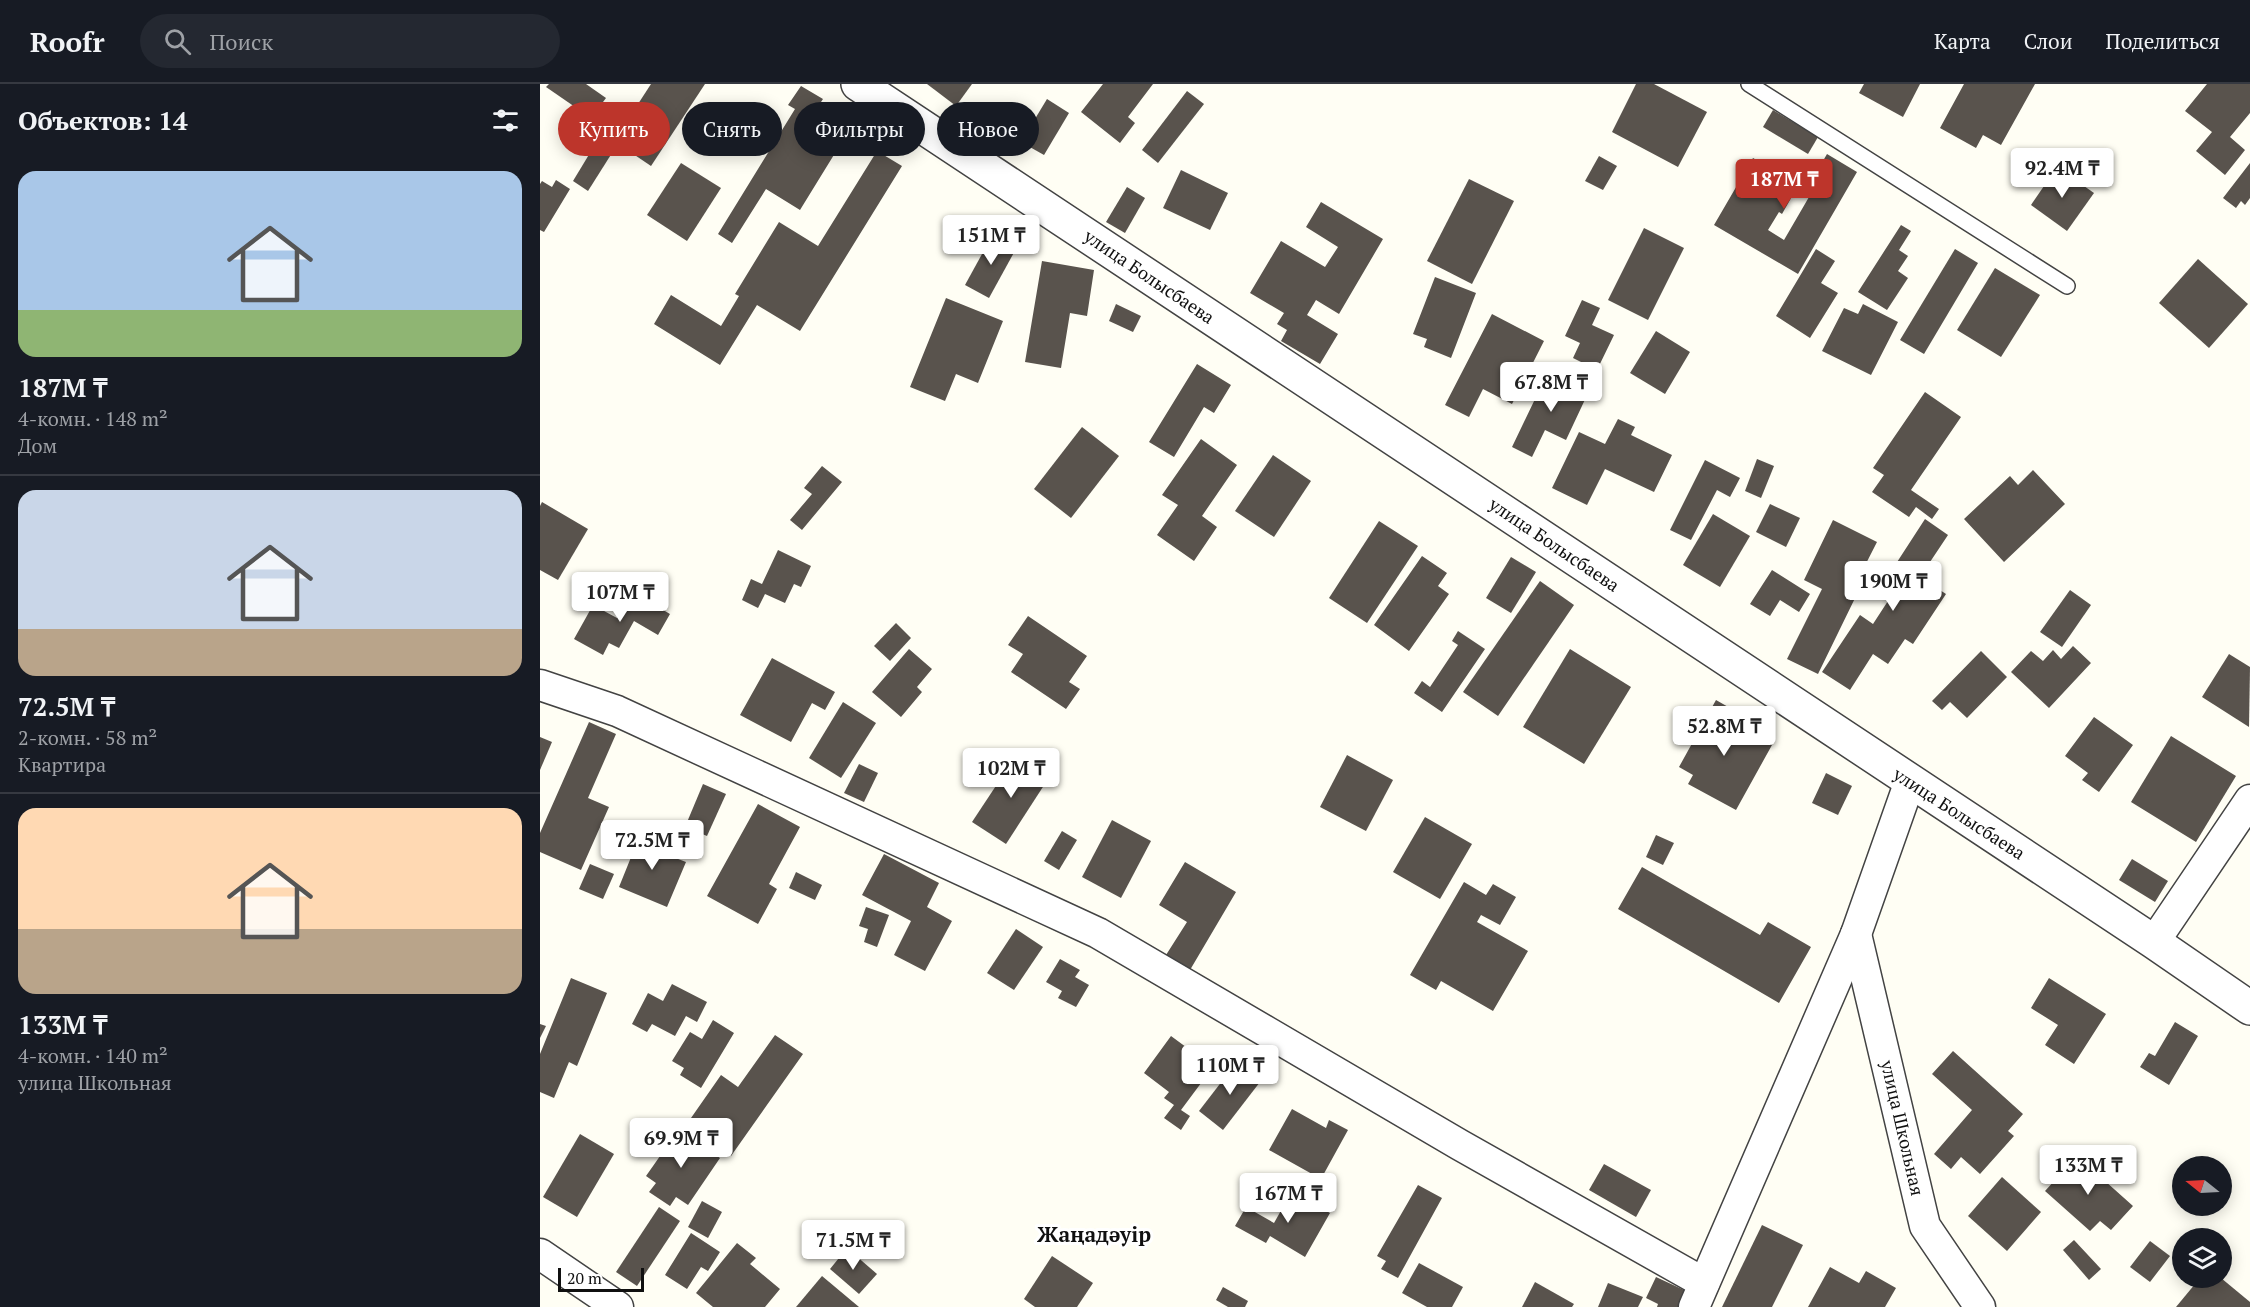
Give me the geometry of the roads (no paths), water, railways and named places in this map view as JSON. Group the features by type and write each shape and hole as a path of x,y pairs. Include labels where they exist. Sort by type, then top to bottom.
{"street":[{"name":"улица Болысбаева","path":"858,84 2154,942 2250,1008"},
{"path":"540,685 618,711 1098,933 1470,1151 1699,1295 1857,934 1910,781"},
{"path":"2154,942 2250,800"},
{"name":"улица Школьная","path":"1857,934 1924,1226 1980,1307"},
{"path":"540,1254 618,1307"}],"lane":[{"path":"1749,84 2067,286"}],"district":[{"name":"Жаңадәуір","path":"1094,1235"}]}
